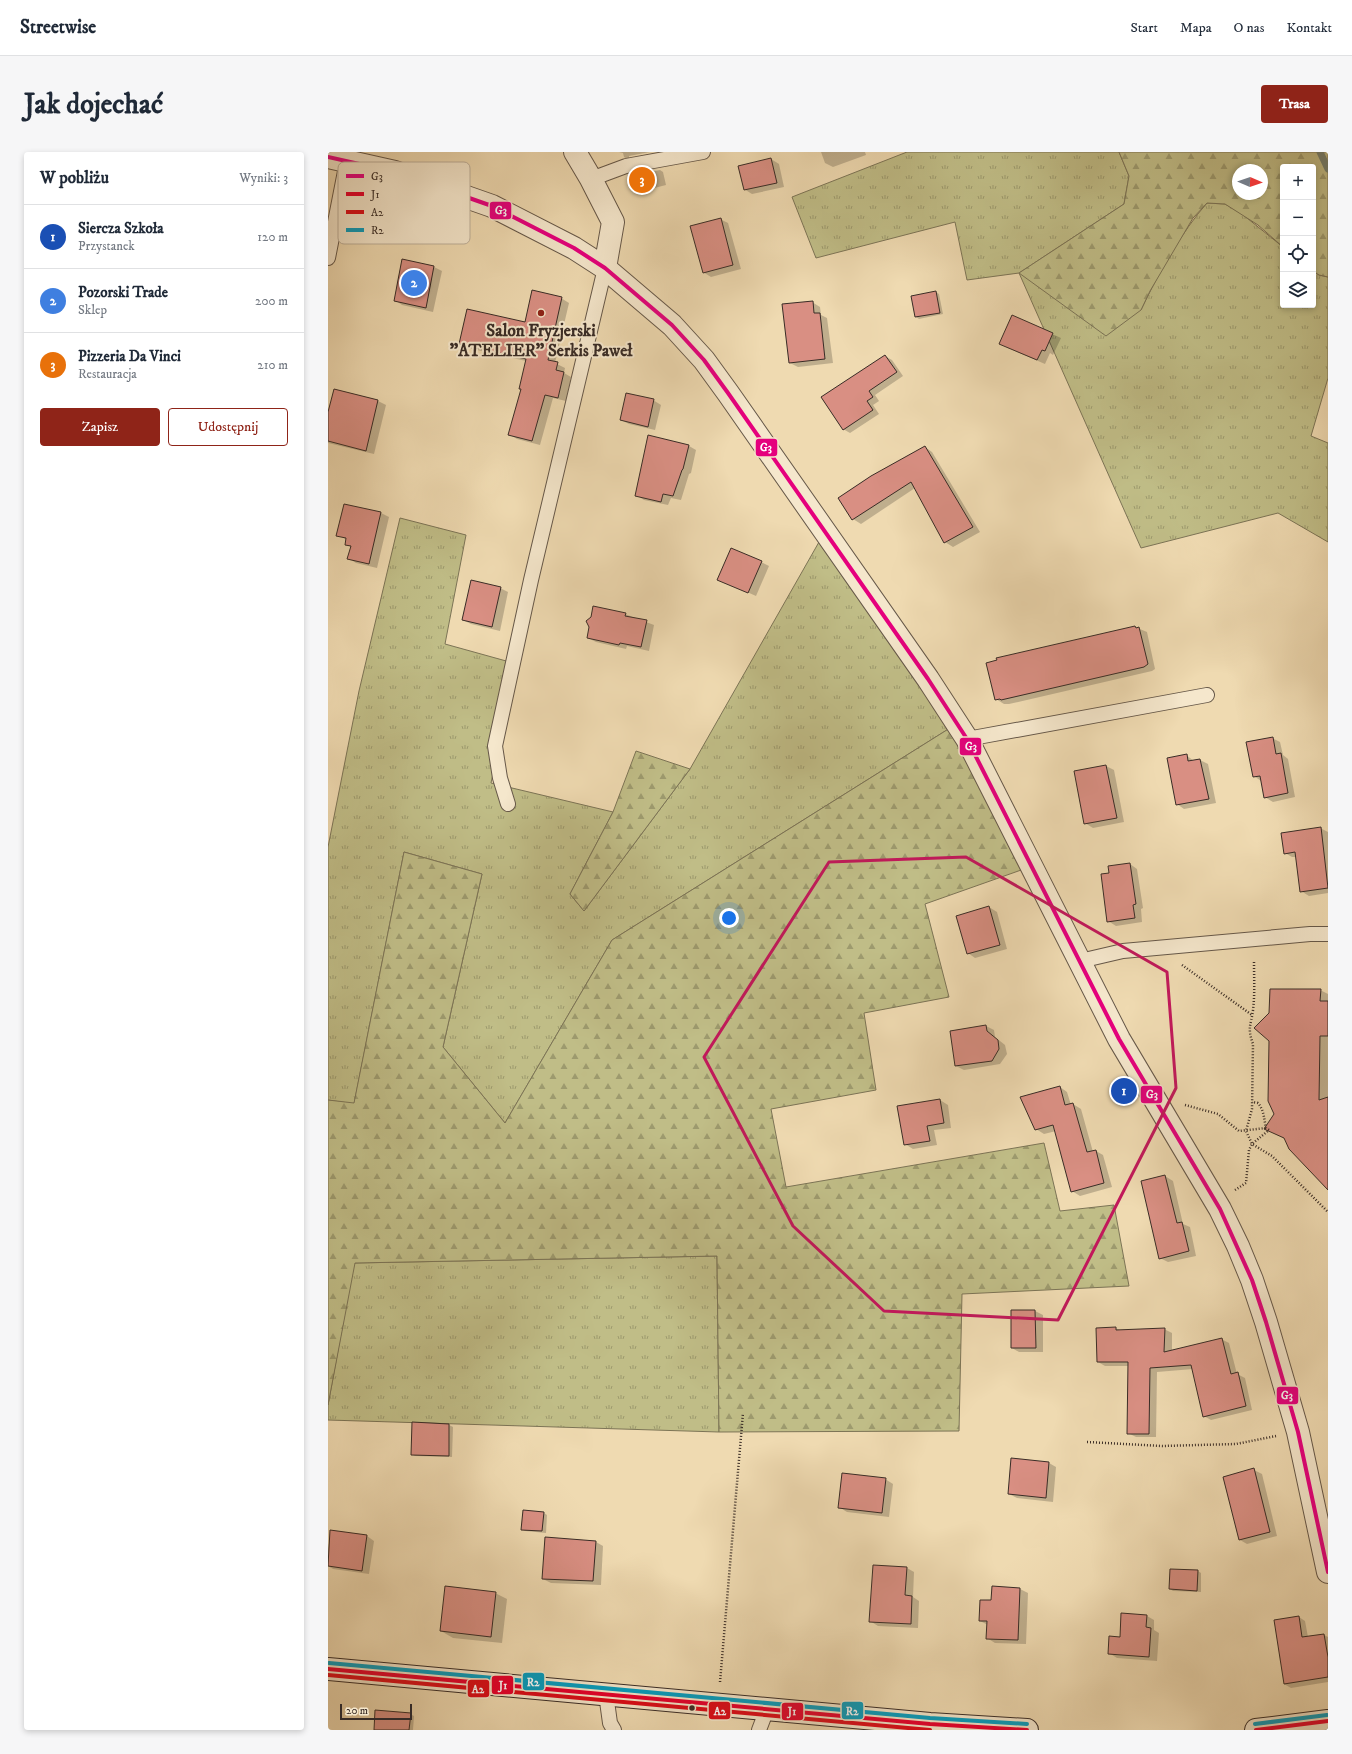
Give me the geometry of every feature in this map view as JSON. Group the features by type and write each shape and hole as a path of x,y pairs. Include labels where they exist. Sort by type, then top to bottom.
{"street":[{"path":"575,152 613,222 605,268"},
{"path":"337,159 350,162"},
{"path":"470,198 492,206 574,248 605,268 672,325 704,360 928,679 967,739 1119,1039 1220,1209 1238,1246 1252,1280 1266,1322 1298,1432 1328,1572"},
{"path":"328,1668 930,1724 1027,1730"},
{"path":"1256,1730 1328,1721"}],"lane":[{"path":"591,179 626,166 703,152"},
{"path":"328,258 337,159"},
{"path":"508,804 500,778 495,746 531,580 605,268"},
{"path":"967,739 1207,695"},
{"path":"1080,961 1123,951 1198,943 1310,934 1328,934"},
{"path":"606,1694 610,1724 614,1730"},
{"path":"759,1730 767,1709"}],"path":[{"path":"1254,962 1253,1012 1250,1034 1253,1044 1252,1102 1246,1131 1252,1144 1272,1156 1328,1212"},
{"path":"1181,965 1252,1015"},
{"path":"1231,1192 1246,1183 1249,1150 1252,1144 1269,1130 1266,1128 1264,1114 1260,1106 1258,1103 1252,1102"},
{"path":"1184,1105 1218,1114 1239,1131 1266,1128"},
{"path":"718,1704 743,1413"},
{"path":"1087,1442 1162,1446 1236,1444 1298,1432"}],"highlighted area":[{"path":"966,857 1167,972 1176,1088 1058,1320 884,1311 793,1226 704,1057 829,862"}],"green space":[{"path":"907,152 1119,152 1129,176 1124,204 1019,273 967,280 955,222 816,258 792,197"},
{"path":"1119,152 1328,152 1328,277 1316,273 1316,164 1280,164 1280,244 1258,225 1225,204 1207,203 1193,218 1150,291 1141,310 1106,336 1019,273 1124,204 1129,176"},
{"path":"1207,203 1225,204 1242,214 1280,245 1280,308 1316,308 1316,273 1328,277 1328,378 1311,436 1328,443 1328,542 1278,513 1141,548 1019,273 1141,310 1171,254 1198,214"},
{"path":"400,518 466,535 445,644 517,664 491,783 613,812 570,894 584,911 690,769 819,542 921,677 950,728 612,940 505,1123 443,1047 482,874 404,852 354,1104 328,1100 328,847 359,691"},
{"path":"950,728 1024,869 925,904 949,997 864,1013 876,1090 771,1109 786,1187 1044,1143 1060,1211 1114,1205 1129,1286 962,1294 959,1431 719,1432 717,1256 355,1263 328,1405 328,1100 354,1103 404,852 482,874 443,1047 505,1123 612,940"},
{"path":"636,751 690,769 584,911 570,894 613,812"},
{"path":"717,1256 719,1432 328,1420 328,1405 354,1263"}],"building":[{"path":"771,158 777,183 744,190 738,166"},
{"path":"721,218 733,265 703,273 690,226"},
{"path":"402,259 434,266 426,308 394,301"},
{"path":"532,290 562,297 548,360 558,362 556,370 564,372 558,398 545,395 532,441 508,435 521,389 519,389 526,359 459,344 467,309 525,322"},
{"path":"936,291 940,313 915,317 911,296"},
{"path":"813,301 814,313 820,313 825,359 789,363 782,304"},
{"path":"1012,315 1053,333 1045,351 1042,350 1037,360 999,344"},
{"path":"885,355 897,372 869,391 873,397 867,401 873,410 843,430 821,397"},
{"path":"334,389 378,400 366,451 328,441 328,412"},
{"path":"626,393 654,399 648,427 620,420"},
{"path":"648,435 689,445 683,469 673,496 663,494 661,502 635,496"},
{"path":"925,446 973,527 944,543 911,482 852,520 838,498 871,476"},
{"path":"344,504 381,512 369,564 347,559 351,546 345,545 346,538 336,536"},
{"path":"731,548 762,561 748,593 717,580"},
{"path":"471,580 501,587 492,627 462,620"},
{"path":"593,606 626,613 625,616 647,620 641,647 620,643 619,645 587,638 589,627 586,621 591,617"},
{"path":"1135,626 1136,628 1139,627 1148,664 1144,667 1001,700 995,700 986,663 997,660 996,658"},
{"path":"1273,737 1276,754 1281,753 1288,793 1264,798 1260,776 1253,777 1246,742"},
{"path":"1187,754 1188,761 1200,759 1209,799 1176,805 1167,758"},
{"path":"1106,765 1117,818 1084,824 1074,771"},
{"path":"1321,827 1328,888 1300,892 1295,852 1284,854 1281,833"},
{"path":"1130,863 1136,904 1133,905 1135,918 1107,922 1101,874 1109,873 1108,866"},
{"path":"989,906 1000,945 967,954 956,916"},
{"path":"1270,989 1321,989 1320,1001 1328,1001 1328,1036 1320,1036 1319,1100 1328,1097 1328,1190 1289,1149 1284,1138 1264,1129 1274,1114 1268,1101 1269,1041 1254,1028 1269,1013"},
{"path":"986,1025 987,1031 998,1040 999,1049 992,1061 955,1066 950,1031"},
{"path":"1060,1086 1065,1105 1073,1103 1087,1152 1096,1150 1104,1183 1071,1192 1053,1125 1035,1130 1020,1097"},
{"path":"940,1099 944,1123 927,1126 930,1141 904,1145 897,1106"},
{"path":"1165,1175 1177,1223 1182,1222 1189,1251 1159,1259 1141,1181"},
{"path":"1011,1310 1035,1310 1036,1348 1011,1348"},
{"path":"1116,1327 1116,1330 1165,1328 1164,1352 1222,1338 1231,1374 1238,1372 1246,1406 1203,1417 1191,1365 1150,1368 1149,1434 1127,1434 1128,1362 1097,1362 1096,1328"},
{"path":"412,1422 449,1424 449,1456 411,1455"},
{"path":"1011,1458 1049,1462 1046,1498 1008,1494"},
{"path":"1254,1468 1270,1532 1239,1540 1223,1477"},
{"path":"842,1473 886,1478 882,1513 838,1508"},
{"path":"523,1510 544,1512 542,1531 521,1530"},
{"path":"330,1530 367,1535 362,1571 328,1566"},
{"path":"545,1537 596,1541 593,1581 542,1579"},
{"path":"873,1565 907,1567 905,1595 912,1596 911,1624 869,1622"},
{"path":"1170,1569 1198,1570 1197,1591 1169,1589"},
{"path":"445,1586 496,1592 491,1637 440,1631"},
{"path":"992,1586 1020,1588 1018,1640 986,1639 987,1621 979,1621 980,1600 991,1600"},
{"path":"1121,1613 1147,1615 1146,1627 1151,1628 1149,1657 1108,1654 1109,1636 1120,1637"},
{"path":"1299,1616 1302,1637 1324,1634 1328,1657 1328,1677 1284,1684 1274,1620"},
{"path":"375,1710 411,1713 409,1730 374,1730"}],"waterway":[{"path":"1320,152 1328,169"}],"transit line":[{"name":"G3","path":"328,157 350,162"},
{"name":"G3","path":"470,198 492,206 574,248 605,268 672,325 704,360 728,393 928,679 967,739 1119,1039 1220,1209 1252,1280 1266,1322 1298,1432 1328,1572"},
{"name":"R2","path":"329,1663 930,1718 1027,1724"},
{"name":"J1","path":"328,1669 930,1724 1027,1730"},
{"name":"A2","path":"328,1675 930,1730"},
{"name":"R2","path":"1255,1724 1327,1715"},
{"name":"J1","path":"1256,1730 1328,1721"}],"place":[{"name":"Pizzeria Da Vinci","path":"642,180"},
{"name":"Pozorski Trade","path":"414,283"},
{"name":"Salon Fryzjerski \"ATELIER\" Serkis Paweł","path":"541,313"},
{"name":"Siercza Szkoła","path":"1124,1091"}]}
